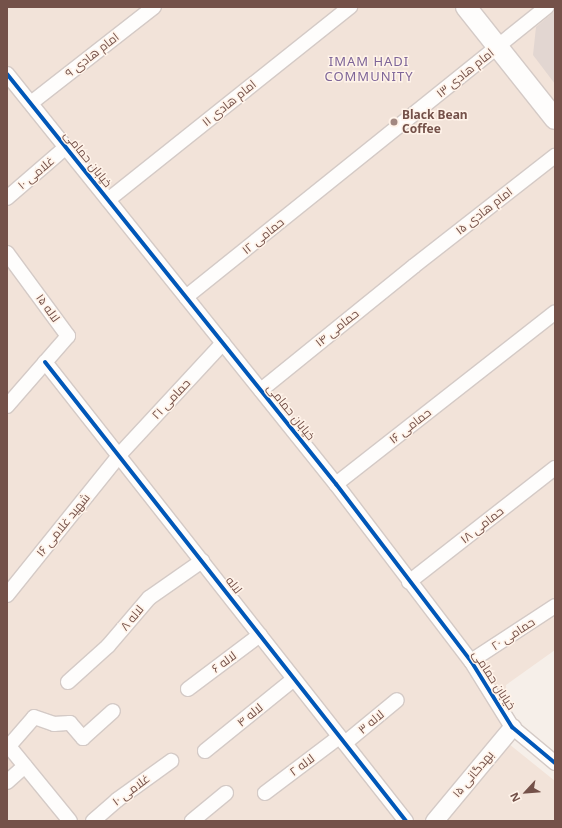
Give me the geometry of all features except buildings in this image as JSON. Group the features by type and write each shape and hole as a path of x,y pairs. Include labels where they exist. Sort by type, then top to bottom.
{"main road":[{"path":"466,7 555,119"}],"street":[{"name":"امام هادی ۹","path":"31,104 154,7"},
{"name":"امام هادی ۱۱","path":"108,200 350,7"},
{"name":"امام هادی ۱۳","path":"339,175 547,7"},
{"name":"خیابان حمامی","path":"7,74 336,484 409,582 471,661 512,727 555,763"},
{"name":"غلامی ۱۰","path":"7,198 66,148"},
{"name":"امام هادی ۱۵","path":"414,266 555,156"},
{"name":"حمامی ۱۲","path":"186,298 339,175"},
{"name":"لاله ۱۵","path":"7,253 68,336 45,362"},
{"name":"حمامی ۱۴","path":"261,390 414,266"},
{"name":"حمامی ۱۶","path":"336,484 555,312"},
{"name":"حمامی ۲۱","path":"119,455 223,344"},
{"path":"7,406 45,362"},
{"name":"لاله","path":"45,362 406,821"},
{"name":"شهید غلامی ۱۶","path":"7,594 119,455"},
{"name":"حمامی ۱۸","path":"409,582 555,468"},
{"name":"لاله ۸","path":"68,682 108,646 149,598 202,561"},
{"name":"حمامی ۲۰","path":"471,661 555,606"},
{"name":"لاله ۶","path":"188,689 260,636"},
{"name":"لاله ۴","path":"205,751 294,679"},
{"name":"لاله ۳","path":"342,740 397,700"},
{"path":"70,821 8,745 34,717 54,724 70,723 83,738 113,711"},
{"name":"بهدگانی ۱۵","path":"438,820 512,727"},
{"name":"لاله ۲","path":"265,793 342,740"},
{"name":"غلامی ۱۰","path":"93,821 117,800 171,761"},
{"path":"7,782 25,766"},
{"path":"192,821 226,793"}],"shaded area":[{"path":"7,7 555,7 555,650 506,685 509,744 555,781 555,821 7,821"}],"cycle path":[{"path":"7,74 336,484 471,661 512,727 555,763"},
{"path":"45,362 406,821"}],"place":[{"name":"Black Bean Coffee","path":"394,122"}],"district":[{"name":"IMAM HADI COMMUNITY","path":"369,70"}]}
